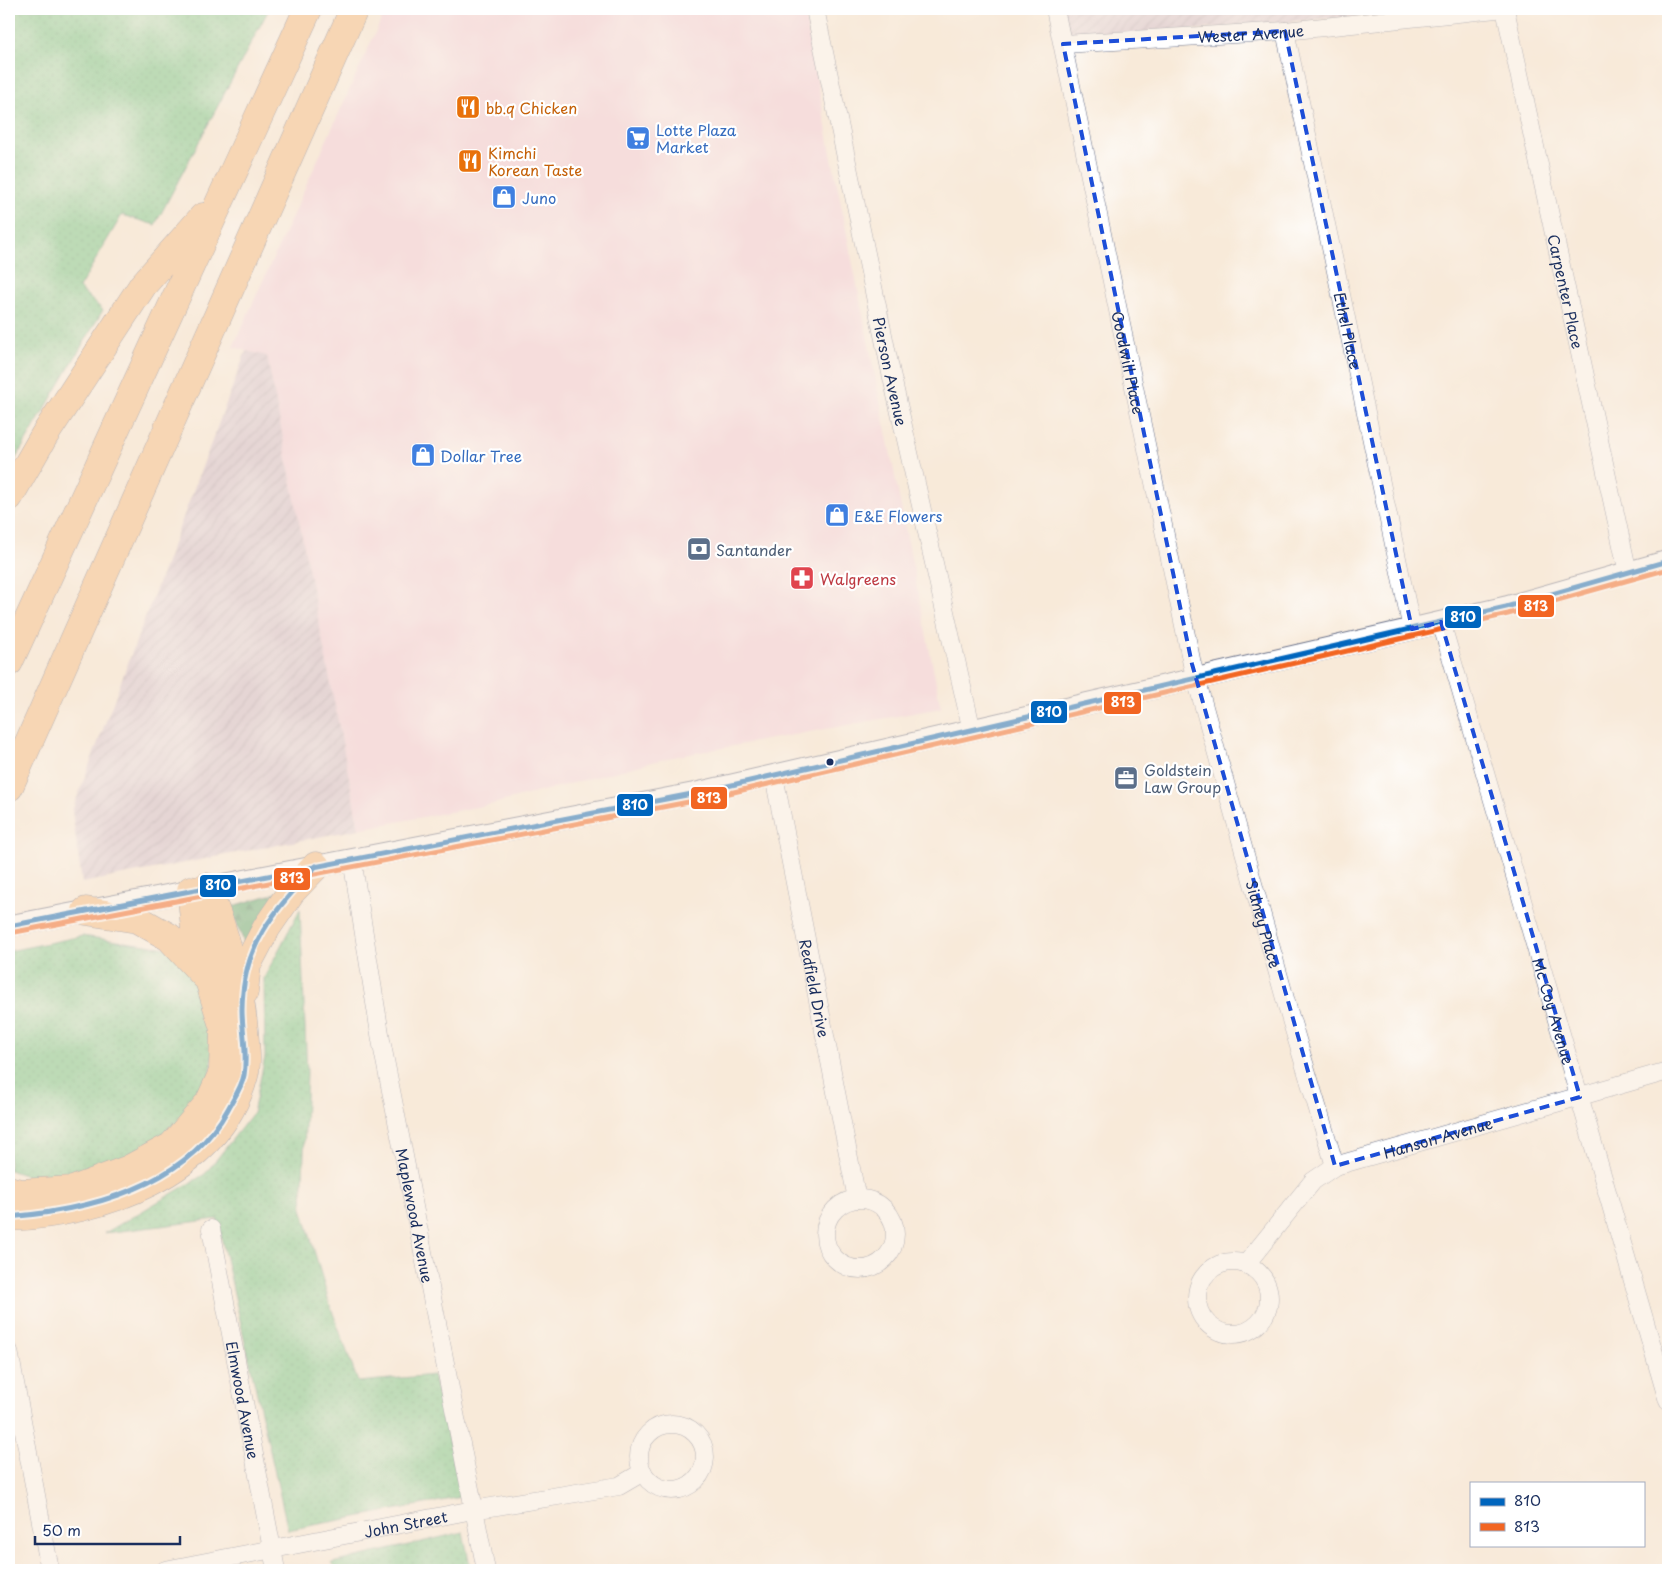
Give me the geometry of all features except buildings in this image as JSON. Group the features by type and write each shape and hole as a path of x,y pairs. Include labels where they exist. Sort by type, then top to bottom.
{"highway":[{"path":"9,662 308,9"},
{"path":"9,787 354,9"},
{"path":"9,496 44,436 143,285 222,194"},
{"path":"242,1013 247,965 267,927 291,892 316,866"},
{"path":"9,1190 20,1193 73,1190 129,1169 172,1146 209,1103 223,1072 224,1029 212,983 196,938 198,889"},
{"path":"9,1217 75,1209 128,1190 169,1171 206,1144 228,1115 244,1075 246,1046 242,1013 227,944 198,889"},
{"path":"86,911 137,918 169,937 212,983"}],"street":[{"name":"Pierson Avenue","path":"816,9 891,373 972,731"},
{"name":"Goodwill Place","path":"1055,9 1196,680"},
{"name":"Wester Avenue","path":"1063,44 1285,31 1496,9"},
{"name":"Carpenter Place","path":"1506,9 1628,573"},
{"name":"Ethel Place","path":"1285,31 1412,629"},
{"path":"9,926 774,776 1506,607 1668,561"},
{"name":"Mc Coy Avenue","path":"1441,622 1668,1400"},
{"name":"Sidney Place","path":"1196,680 1289,1014 1335,1166"},
{"name":"Redfield Drive","path":"774,776 857,1199"},
{"name":"Maplewood Avenue","path":"352,859 383,1050 486,1570"},
{"name":"Hanson Avenue","path":"1246,1264 1313,1182 1335,1166 1668,1071"},
{"name":"Elmwood Avenue","path":"211,1228 276,1570"},
{"path":"1235,1262 1246,1264 1256,1270 1264,1279 1268,1290 1269,1302 1266,1314 1249,1330 1225,1333 1214,1328 1203,1315 1197,1299 1199,1287 1204,1277 1212,1269 1223,1264 1235,1262"},
{"path":"9,1351 50,1570"},
{"name":"John Street","path":"165,1570 473,1510 619,1486 643,1472"}],"highlighted area":[{"path":"1285,31 1412,629 1441,622 1580,1097 1335,1166 1192,664 1063,44"}],"shaded area":[{"path":"386,9 804,9 941,708 668,758 493,804 359,829 267,357 233,347"},
{"path":"1054,9 1441,9 1059,41"},
{"path":"246,351 267,356 359,829 82,883 72,811"}],"green space":[{"path":"9,9 269,9 155,225 122,215 79,288 103,310 9,470"},
{"path":"279,892 245,945 230,907"},
{"path":"300,909 307,1073 302,1208 329,1302 358,1382 433,1375 462,1497 288,1530 217,1219 105,1233 205,1174 253,1113 265,1057 264,978"},
{"path":"82,936 167,948 206,991 216,1020 210,1080 176,1127 114,1165 37,1179 9,1170 9,951"},
{"path":"463,1532 471,1570 336,1570 332,1563"}],"transit line":[{"name":"810","path":"9,926 697,793 1506,607 1668,561"},
{"name":"813","path":"10,933 699,800 1508,614 1668,569"},
{"name":"810","path":"9,1217 71,1208 103,1200 133,1189 162,1175 187,1157 210,1135 228,1109 243,1079 245,1067 242,1010 243,987 254,948 274,914 316,866"}],"place":[{"name":"bb.q Chicken","path":"468,107"},
{"name":"Lotte Plaza Market","path":"638,138"},
{"name":"Kimchi Korean Taste","path":"470,161"},
{"name":"Juno","path":"504,197"},
{"name":"Dollar Tree","path":"423,455"},
{"name":"E&E Flowers","path":"837,515"},
{"name":"Santander","path":"699,549"},
{"name":"Walgreens","path":"802,578"},
{"name":"Goldstein Law Group","path":"1126,778"}]}
